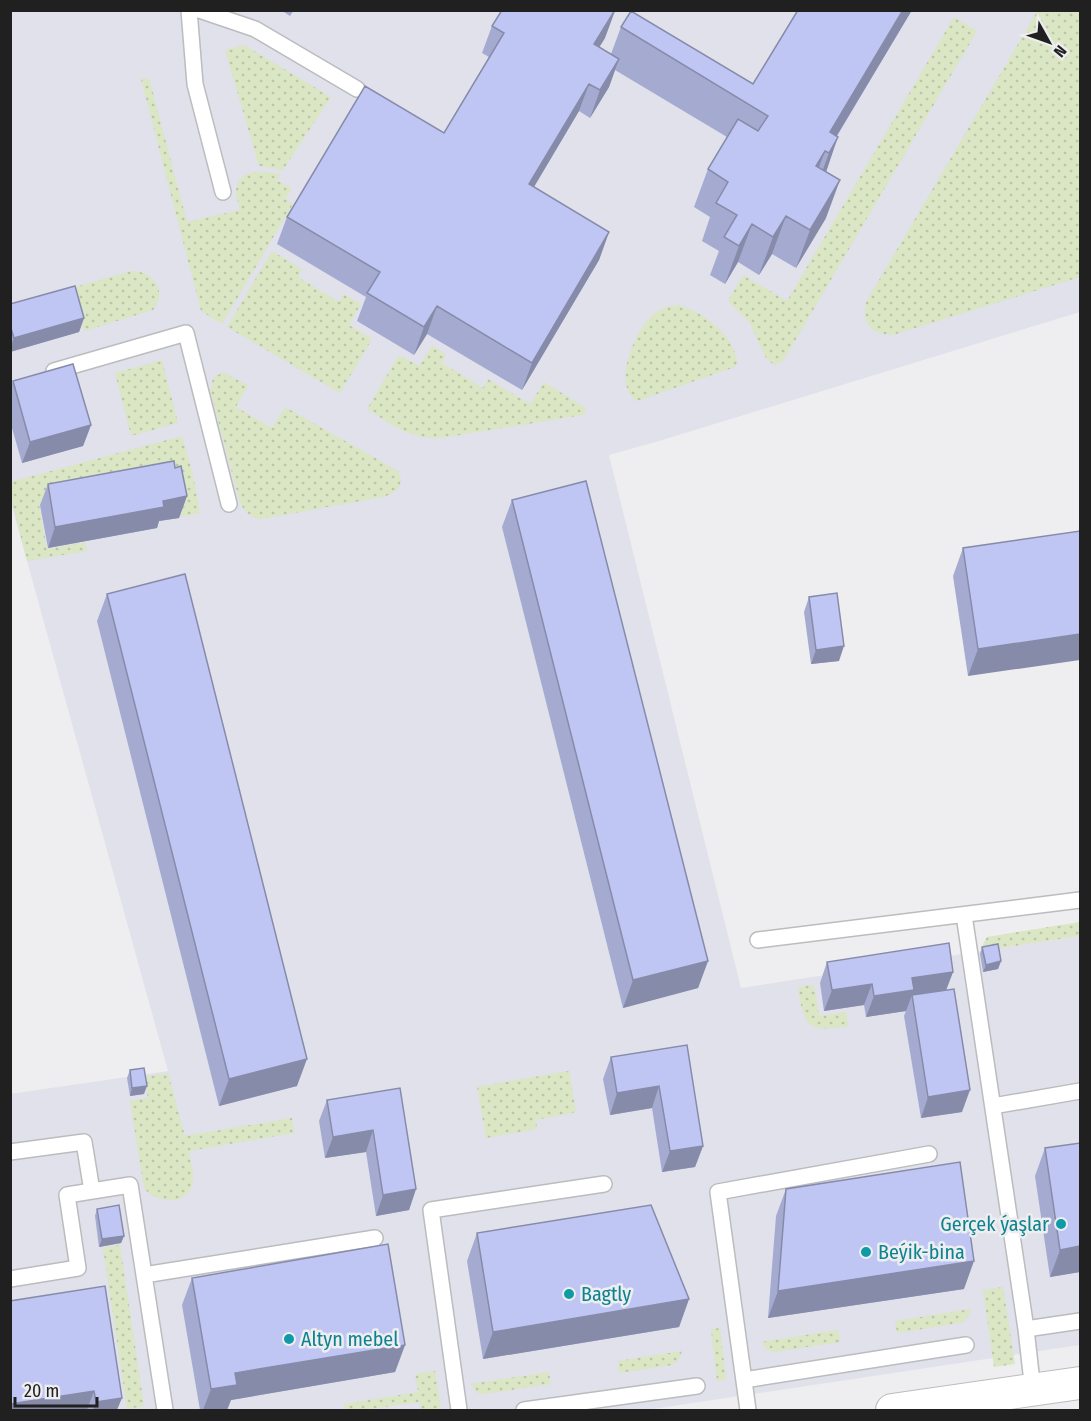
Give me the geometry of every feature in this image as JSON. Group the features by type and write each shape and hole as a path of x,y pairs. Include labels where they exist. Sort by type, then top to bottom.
{"street":[{"path":"892,1410 1080,1383"},
{"path":"1005,1410 1033,1391"}],"lane":[{"path":"189,10 195,84 223,192"},
{"path":"199,10 255,29 357,89"},
{"path":"40,375 186,333 229,504"},
{"path":"758,940 1080,900"},
{"path":"964,915 1026,1329 1033,1391"},
{"path":"993,1106 1080,1091"},
{"path":"10,1152 84,1142 92,1191"},
{"path":"748,1410 718,1192 929,1154"},
{"path":"459,1410 431,1210 604,1184"},
{"path":"10,1279 78,1268 67,1195 130,1185 165,1410"},
{"path":"144,1275 375,1238"},
{"path":"1026,1329 1080,1321"},
{"path":"744,1380 966,1345"},
{"path":"524,1410 697,1386"}],"shaded area":[{"path":"11,11 1080,11 1080,312 609,455 741,988 1080,936 1080,1345 646,1410 11,1410 10,1094 168,1071 11,503"}],"green space":[{"path":"1038,10 1080,11 1080,277 893,335 879,333 867,322 866,302"},
{"path":"954,17 977,31 785,358 774,365 766,358 749,322 728,301 743,275 787,301"},
{"path":"244,45 331,97 283,170 259,166 225,50"},
{"path":"149,78 187,222 240,210 236,190 242,177 247,174 268,172 281,174 277,180 292,189 285,199 293,204 222,324 201,311 141,79"},
{"path":"272,251 302,269 298,277 339,302 344,294 361,304 349,325 372,339 340,393 227,327"},
{"path":"131,271 146,274 156,283 159,296 153,310 84,331 72,288"},
{"path":"678,305 698,313 716,326 730,342 738,362 735,367 637,401 629,393 626,383 626,371 633,345 646,322 656,313"},
{"path":"432,346 446,354 442,363 483,388 488,379 530,404 544,382 584,407 586,411 583,415 430,438 410,433 367,409 399,355 419,366"},
{"path":"162,360 178,423 131,436 115,373"},
{"path":"223,372 248,385 236,407 272,428 285,407 398,471 400,485 392,493 383,497 261,519 251,516 240,503 210,390 213,378"},
{"path":"182,436 193,475 200,513 181,517 175,487 167,480 39,504 47,549 85,542 87,551 27,561 11,498 10,482"},
{"path":"1080,922 1080,936 982,951 987,937"},
{"path":"814,985 819,1016 846,1012 848,1026 824,1028 810,1024 803,1011 798,987"},
{"path":"569,1071 576,1112 536,1120 537,1129 486,1138 477,1087"},
{"path":"168,1073 185,1136 292,1118 294,1133 189,1151 193,1177 191,1189 180,1199 164,1200 156,1197 144,1188 130,1101 148,1098 144,1077"},
{"path":"120,1245 144,1406 127,1409 103,1248"},
{"path":"1003,1287 1015,1364 994,1367 983,1290"},
{"path":"971,1309 967,1319 961,1323 897,1333 895,1321"},
{"path":"720,1328 726,1380 717,1381 711,1329"},
{"path":"838,1330 840,1342 774,1352 767,1350 761,1342"},
{"path":"682,1351 678,1361 672,1365 619,1373 618,1361"},
{"path":"435,1371 441,1410 421,1410 419,1402 362,1410 345,1410 344,1404 418,1392 415,1374"},
{"path":"549,1372 551,1384 485,1394 477,1393 471,1384"}],"building":[{"path":"502,10 615,10 594,44 619,59 600,90 589,84 529,184 609,232 532,363 437,306 424,327 367,293 380,272 287,217 365,86 444,133 504,33 492,26"},
{"path":"798,10 903,10 830,132 838,137 829,153 825,151 816,166 840,180 810,230 786,216 773,237 752,224 739,246 724,237 737,215 716,203 728,182 708,169 738,119 758,131 768,116 621,27 631,11 753,84"},
{"path":"75,286 84,318 14,338 10,325 10,304"},
{"path":"73,364 91,425 30,442 13,381"},
{"path":"174,461 175,468 181,466 187,496 163,501 164,507 55,527 48,484"},
{"path":"586,481 708,961 633,980 512,500"},
{"path":"1080,531 1080,634 978,649 963,548"},
{"path":"185,574 307,1059 229,1079 107,594"},
{"path":"837,593 844,646 816,650 809,597"},
{"path":"949,943 953,972 912,978 914,990 874,996 872,984 832,990 827,962"},
{"path":"998,944 1001,961 986,965 982,947"},
{"path":"954,989 970,1090 928,1097 912,995"},
{"path":"687,1045 703,1146 670,1151 659,1086 617,1093 611,1057"},
{"path":"144,1068 147,1086 132,1088 130,1070"},
{"path":"400,1088 416,1189 383,1195 373,1130 333,1137 327,1100"},
{"path":"1080,1143 1080,1246 1060,1250 1045,1148"},
{"name":"Beýik-bina","path":"960,1162 974,1261 778,1291 786,1189"},
{"path":"119,1205 124,1236 102,1239 97,1209"},
{"name":"Bagtly","path":"651,1205 689,1299 493,1332 477,1233"},
{"name":"Altyn mebel","path":"388,1244 405,1345 235,1373 237,1385 211,1389 192,1278"},
{"path":"105,1286 122,1398 96,1402 94,1391 10,1404 10,1301"}],"place":[{"name":"Gerçek ýaşlar","path":"1061,1224"},
{"name":"Beýik-bina","path":"866,1252"},
{"name":"Bagtly","path":"569,1294"},
{"name":"Altyn mebel","path":"289,1339"}]}
